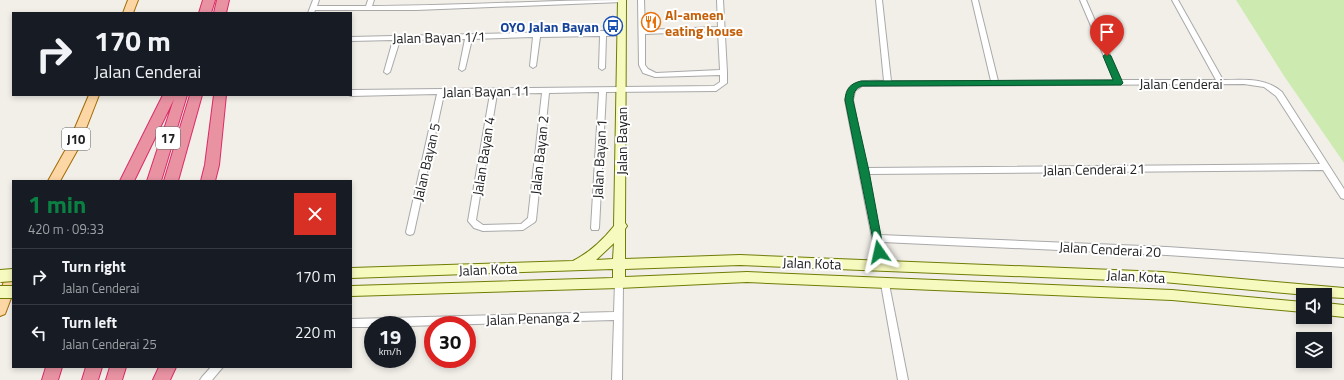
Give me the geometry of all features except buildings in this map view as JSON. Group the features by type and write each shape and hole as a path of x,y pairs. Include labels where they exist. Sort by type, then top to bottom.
{"highway":[{"path":"205,12 209,0"},
{"path":"220,12 223,0"},
{"path":"229,12 230,0"},
{"path":"127,180 169,96"},
{"name":"17","path":"154,180 181,96"},
{"name":"17","path":"171,180 196,96"},
{"path":"208,180 212,165 220,96"},
{"path":"50,380 54,368"},
{"path":"90,380 94,368"},
{"path":"114,380 118,368"},
{"path":"153,380 157,368"},
{"path":"161,380 167,368"}],"main road":[{"path":"128,12 133,0"},
{"name":"Jalan Bayan","path":"619,283 621,226 622,0"},
{"name":"J10","path":"55,180 72,149 94,96"},
{"path":"570,266 590,258 599,252 621,226"},
{"name":"Jalan Kota","path":"352,273 740,260 1163,277 1344,293"},
{"path":"0,276 12,275"},
{"name":"Jalan Kota","path":"352,291 619,283 747,277 1172,296 1296,306"},
{"path":"0,310 12,278"},
{"path":"0,292 12,292"},
{"path":"1332,310 1344,311"}],"street":[{"path":"316,0 312,11 368,8 416,8 462,3 622,0"},
{"path":"368,8 371,0"},
{"path":"416,8 418,0"},
{"path":"641,0 642,65 645,71 655,75 724,72 720,29 720,0"},
{"path":"879,0 888,83"},
{"path":"975,0 995,83"},
{"path":"1083,0 1119,83"},
{"path":"1175,0 1221,82"},
{"path":"642,32 720,29"},
{"path":"602,68 603,33"},
{"name":"Jalan Bayan 1/1","path":"352,39 622,33"},
{"path":"533,66 537,35"},
{"path":"462,69 469,36"},
{"path":"388,72 397,38"},
{"name":"Jalan Bayan 11","path":"352,94 716,88 722,83 724,72"},
{"name":"Jalan Cenderai","path":"882,265 849,100 850,92 853,86 861,84 1257,83 1275,90 1344,196"},
{"name":"Jalan Bayan 2","path":"472,221 477,226 483,228 522,227 532,220 546,90"},
{"name":"Jalan Bayan 1","path":"595,228 603,90"},
{"name":"Jalan Bayan 4","path":"472,221 494,91"},
{"name":"Jalan Bayan 5","path":"410,232 441,92"},
{"name":"Jalan Cenderai 21","path":"864,171 1324,167"},
{"name":"Jalan Cenderai 20","path":"876,238 1167,251 1344,263"},
{"path":"617,380 619,283"},
{"path":"885,284 903,380"},
{"name":"Jalan Penanga 2","path":"352,323 618,316"},
{"path":"205,380 217,368"}],"green space":[{"path":"1236,0 1344,0 1344,163 1284,76"}],"place":[{"name":"Al-ameen eating house","path":"651,22"},
{"name":"OYO Jalan Bayan","path":"613,26"}],"route":[{"path":"879,252 849,100 850,92 853,86 861,84 1119,83 1107,56"}]}
